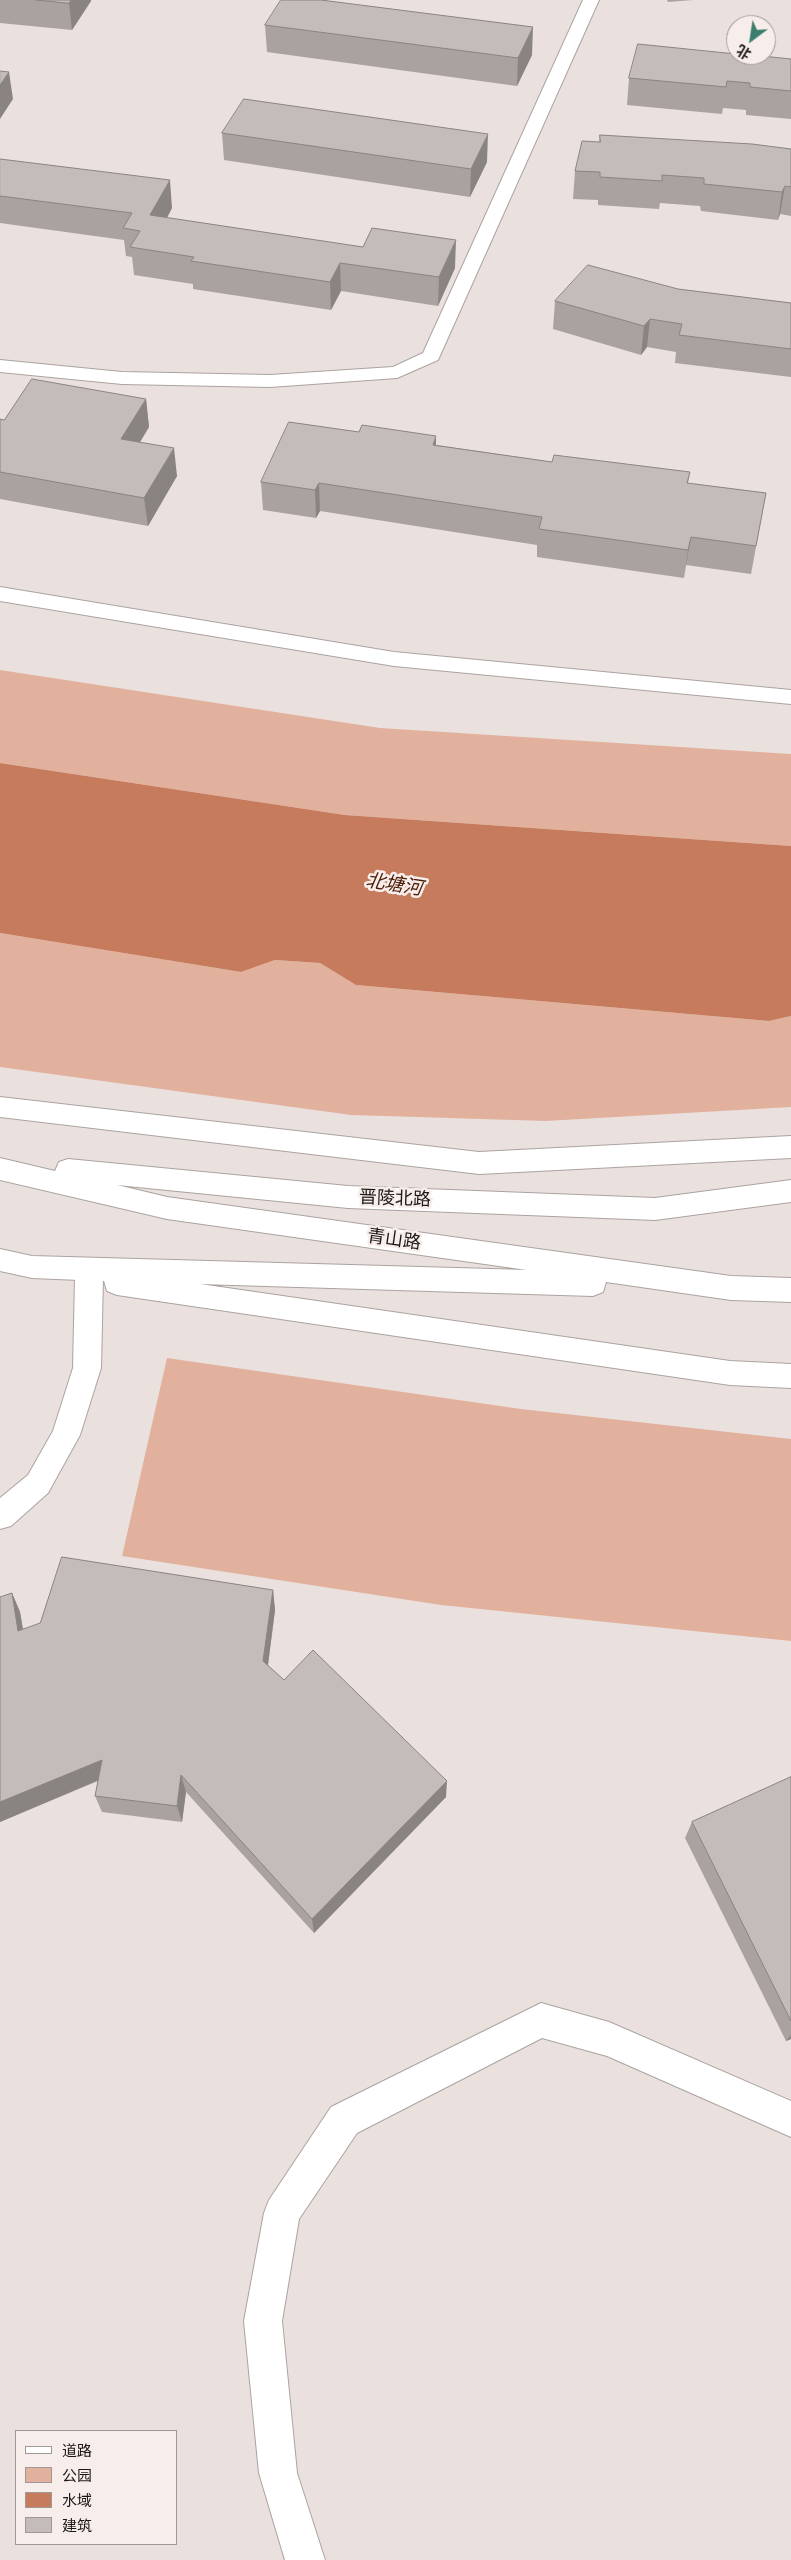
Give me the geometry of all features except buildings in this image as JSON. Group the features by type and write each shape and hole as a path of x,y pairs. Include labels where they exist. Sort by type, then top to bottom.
{"street":[{"path":"0,366 122,378 270,381 397,372 431,356 591,0"},
{"path":"0,594 394,658 791,697"},
{"path":"0,1107 479,1163 791,1147"},
{"name":"晋陵北路","path":"0,1164 348,1197 655,1209 791,1191"},
{"name":"青山路","path":"0,1169 168,1208 731,1288 791,1290"},
{"path":"0,1260 142,1288 720,1372 791,1376"},
{"path":"32,1266 731,1288 791,1280"},
{"path":"0,1516 38,1484 66,1435 87,1368 88,1277"},
{"path":"305,2560 278,2473 263,2321 282,2213 344,2120 541,2020 609,2039 791,2119"}],"green space":[{"path":"0,670 380,728 791,754 791,846 345,815 0,763"},
{"path":"0,933 241,972 275,960 320,963 356,985 769,1021 791,1016 791,1107 546,1121 351,1115 0,1067"},
{"path":"167,1358 521,1409 791,1439 791,1641 441,1605 122,1556"}],"water":[{"name":"北塘河","path":"0,763 345,815 791,846 791,1016 769,1021 356,985 320,963 275,960 241,972 0,933"}]}
